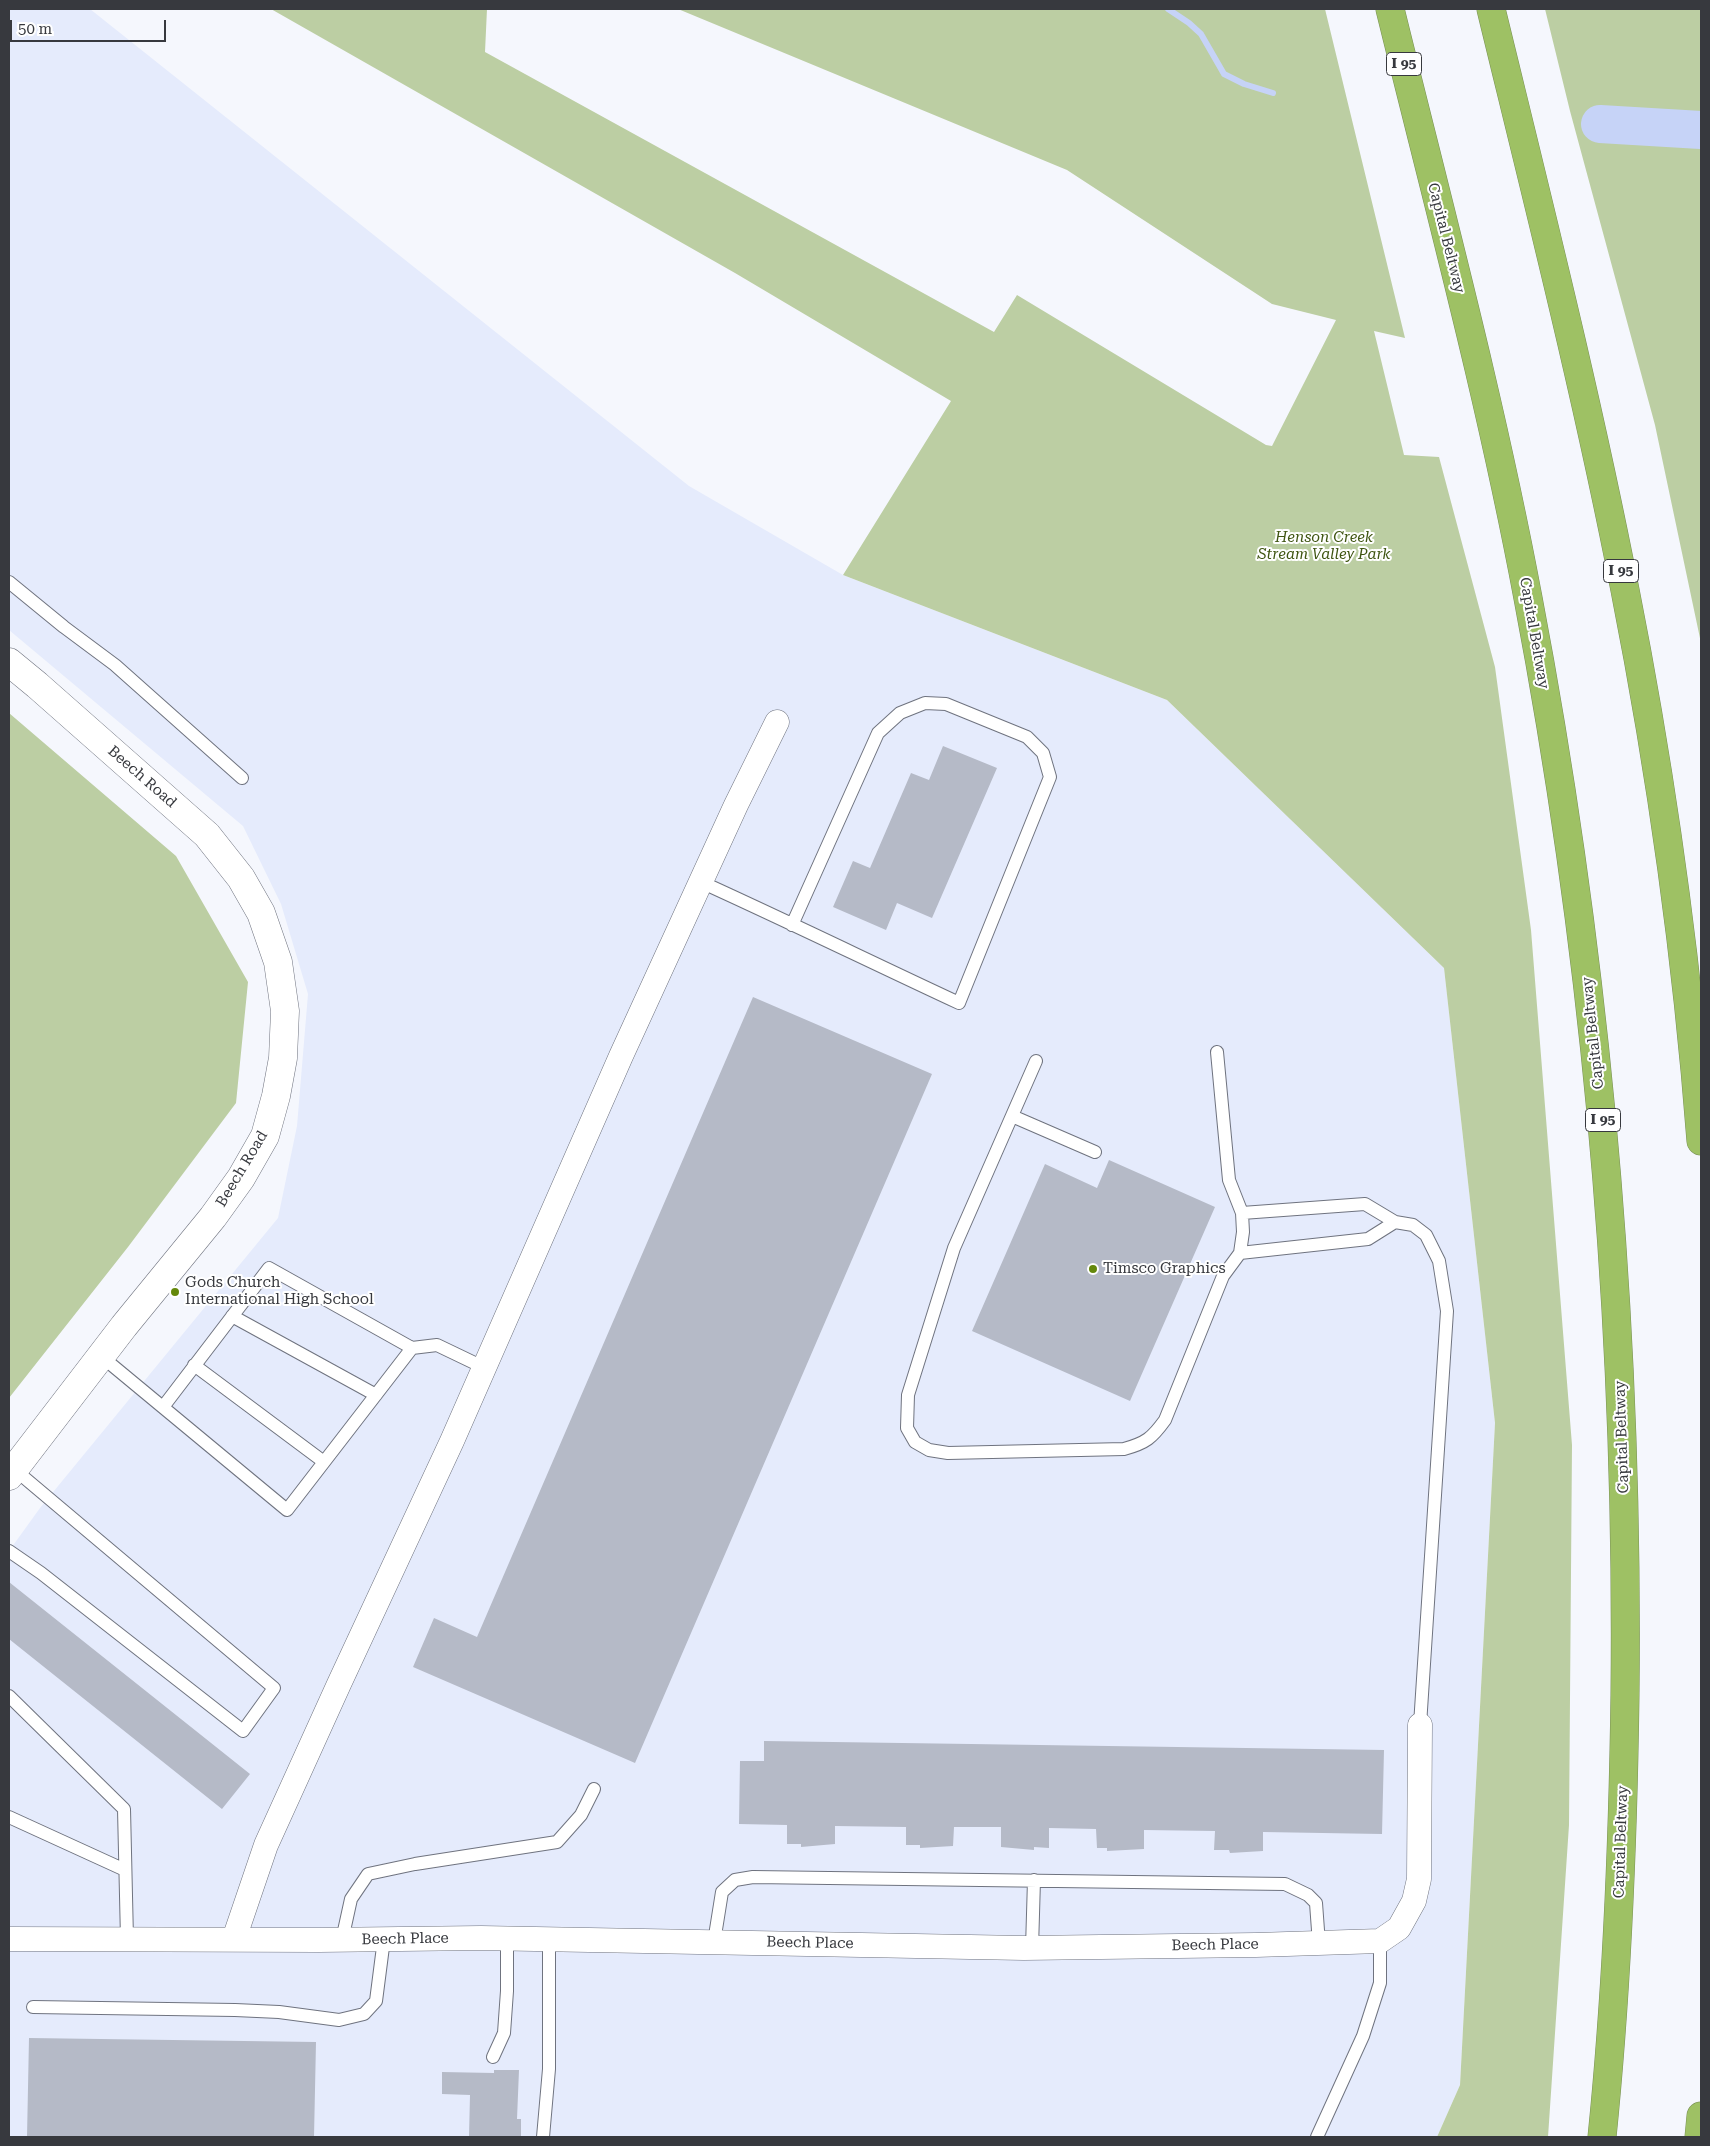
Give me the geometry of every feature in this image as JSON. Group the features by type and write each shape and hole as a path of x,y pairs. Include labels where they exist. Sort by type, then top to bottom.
{"highway":[{"name":"Capital Beltway","path":"1390,9 1488,412 1528,596 1558,772 1584,944 1605,1142 1624,1456 1626,1612 1624,1778 1618,1937 1602,2137"},
{"name":"I 95","path":"1490,9 1585,398 1625,591 1656,762 1681,939 1701,1141"},
{"path":"1699,2137 1701,2116"}],"street":[{"name":"Beech Road","path":"9,662 45,691 207,835 241,878 260,913 278,962 285,1011 283,1058 276,1096 265,1136 241,1178 213,1217 11,1472"},
{"path":"234,1939 266,1845 484,1368 621,1056 777,722"},
{"path":"1380,1941 1399,1928 1414,1901 1419,1879 1420,1725"},
{"name":"Beech Place","path":"9,1939 549,1939 1032,1948 1319,1944 1380,1941"}],"lane":[{"path":"9,582 64,627 115,665 242,778"},
{"path":"701,882 792,925 959,1003 1050,777 1043,753 1027,737 946,704 925,703 900,713 878,733 792,925"},
{"path":"1036,1061 954,1248 914,1372 908,1395 908,1428 915,1442 929,1450 948,1453 1124,1449 1142,1444 1155,1434 1165,1420 1223,1276 1240,1253 1243,1232 1242,1213 1229,1180 1218,1052"},
{"path":"1012,1116 1095,1152"},
{"path":"1242,1213 1365,1204 1395,1222 1412,1225 1426,1235 1439,1261 1447,1311 1420,1725"},
{"path":"1240,1253 1368,1239 1395,1222"},
{"path":"163,1407 269,1268 412,1348 437,1344 484,1368"},
{"path":"232,1316 376,1395"},
{"path":"101,1356 287,1510 412,1348"},
{"path":"194,1366 324,1462"},
{"path":"9,1551 41,1573 243,1731 274,1688 11,1472"},
{"path":"9,1696 124,1809 127,1939"},
{"path":"342,1940 351,1899 368,1874 557,1842 581,1815 594,1789"},
{"path":"9,1817 125,1870"},
{"path":"714,1942 722,1892 735,1880 753,1877 1285,1884 1308,1895 1316,1903 1319,1944"},
{"path":"1032,1948 1034,1880"},
{"path":"33,2007 235,2010 279,2012 339,2020 364,2014 376,2000 384,1939"},
{"path":"493,2058 504,2033 507,1991 507,1939"},
{"path":"543,2137 549,2069 549,1939"},
{"path":"1318,2137 1366,2027 1380,1982 1380,1941"}],"shaded area":[{"path":"9,9 90,9 689,486 843,575 1167,700 1444,968 1495,1423 1460,2085 1437,2137 9,2137 9,1551 40,1508 278,1218 297,1126 308,994 281,904 243,826 9,630"}],"green space":[{"name":"Henson Creek Stream Valley Park","path":"271,9 487,9 485,52 994,332 1017,295 1266,445 1272,446 1336,320 1272,304 1067,170 678,9 1325,9 1405,338 1374,331 1404,455 1439,457 1495,667 1531,930 1572,1445 1569,1825 1548,2137 1437,2137 1460,2085 1495,1423 1444,968 1167,700 843,575 951,401 735,273"},
{"path":"1545,9 1701,9 1701,643 1655,425 1570,111"},
{"path":"9,713 176,856 248,982 236,1103 128,1247 9,1398"}],"building":[{"path":"943,746 997,768 932,918 897,903 886,930 833,907 853,861 870,868 911,773 929,780"},
{"path":"753,997 932,1074 635,1763 413,1667 434,1618 477,1637"},
{"name":"Timsco Graphics","path":"1109,1160 1215,1207 1130,1401 972,1331 1045,1164 1097,1188"},
{"path":"9,1582 250,1774 222,1809 9,1639"},
{"path":"764,1741 1384,1750 1382,1834 1263,1832 1263,1851 1230,1853 1229,1850 1214,1850 1215,1831 1144,1830 1144,1849 1107,1851 1107,1848 1097,1848 1096,1829 1049,1828 1049,1848 1034,1847 1034,1850 1001,1847 1001,1827 954,1827 953,1846 920,1848 920,1845 906,1845 906,1827 835,1826 835,1844 801,1847 801,1844 787,1844 787,1825 739,1824 740,1761 764,1761"},
{"path":"29,2038 316,2042 314,2137 27,2137"},
{"path":"494,2070 519,2070 517,2119 521,2119 521,2137 469,2137 470,2095 442,2094 442,2072 494,2073"}],"waterway":[{"path":"1168,9 1189,23 1201,34 1224,74 1244,84 1273,93"},
{"path":"1600,124 1701,130"}],"place":[{"name":"Timsco Graphics","path":"1093,1269"},
{"name":"Gods Church International High School","path":"175,1292"}]}
